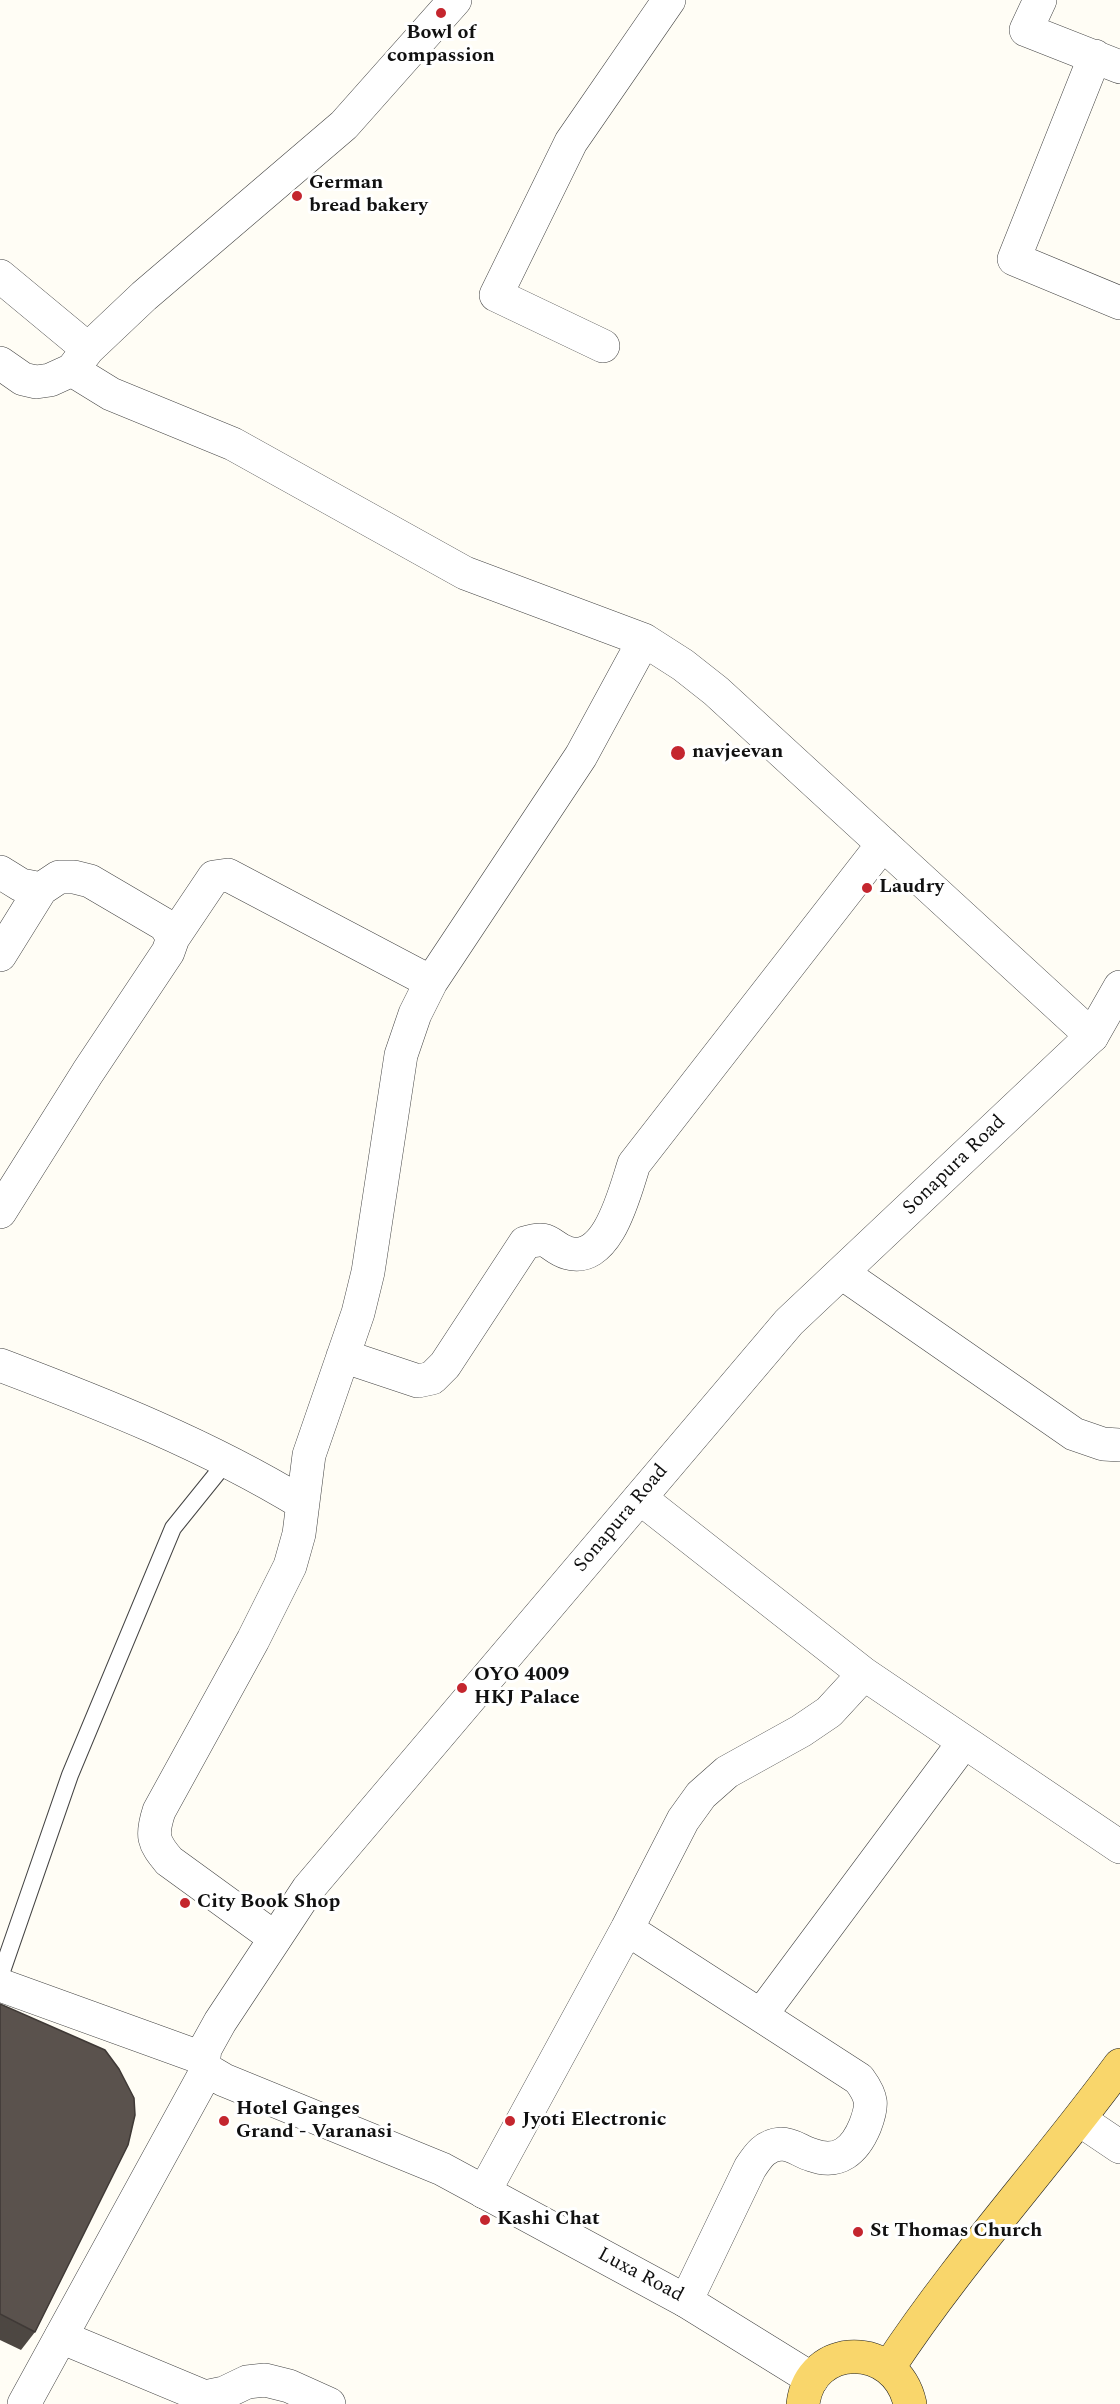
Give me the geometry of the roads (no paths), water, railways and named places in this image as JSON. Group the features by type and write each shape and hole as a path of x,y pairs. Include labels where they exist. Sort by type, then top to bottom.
{"main road":[{"path":"889,2367 917,2325 1080,2120 1120,2065"},
{"path":"807,2391 824,2367 840,2358 857,2356 874,2359 889,2367 908,2391 910,2404"}],"street":[{"path":"0,363 23,379 36,382 50,380 80,360 144,297 344,125 456,0"},
{"path":"603,346 496,295 571,141 669,0"},
{"path":"1040,0 1026,30 1108,61 1014,259 1120,303"},
{"path":"0,276 111,394 233,444 465,573 644,640 683,665 716,691 1092,1036"},
{"path":"275,1938 169,1862 156,1846 153,1830 159,1811 253,1640 290,1566 299,1534 309,1455 358,1313 368,1272 400,1055 415,1014 431,982 581,756 644,640"},
{"path":"343,1356 418,1381 432,1378 445,1365 525,1243 537,1239 552,1243 567,1253 583,1254 594,1250 620,1208 634,1164 883,844"},
{"path":"0,872 21,885 41,889"},
{"path":"0,1212 88,1072 168,952 173,938 214,878 228,874 431,982"},
{"path":"0,955 41,889 59,877 74,877 90,881 165,925 173,938"},
{"name":"Sonapura Road","path":"24,2404 205,2059 275,1938 308,1889 789,1322 1092,1036 1120,987"},
{"path":"842,1274 1074,1434 1103,1444 1120,1445"},
{"path":"0,1365 93,1400 227,1461 302,1503"},
{"path":"640,1498 864,1674 1120,1846"},
{"path":"484,2192 627,1929 682,1820 701,1795 727,1772 801,1731 829,1712 864,1674"},
{"path":"761,2015 964,1742"},
{"path":"627,1929 859,2079 870,2094 871,2110 862,2133 850,2152 835,2158 813,2156 793,2146 780,2144 762,2150 750,2168 686,2301"},
{"name":"Luxa Road","path":"0,1985 205,2059 224,2080 442,2169 686,2301 733,2330 807,2391"},
{"path":"1080,2120 1120,2147"},
{"path":"61,2337 203,2401 248,2382 265,2380 289,2386 328,2404"}],"lane":[{"path":"0,1977 70,1775 173,1528 227,1461"}],"place":[{"name":"Bowl of compassion","path":"441,13"},
{"name":"German bread bakery","path":"297,196"},
{"name":"navjeevan","path":"678,753"},
{"name":"Laudry","path":"867,888"},
{"name":"OYO 4009 HKJ Palace","path":"462,1688"},
{"name":"City Book Shop","path":"185,1903"},
{"name":"Hotel Ganges Grand - Varanasi","path":"224,2121"},
{"name":"Jyoti Electronic","path":"510,2121"},
{"name":"Kashi Chat","path":"485,2220"},
{"name":"St Thomas Church","path":"858,2232"}]}
